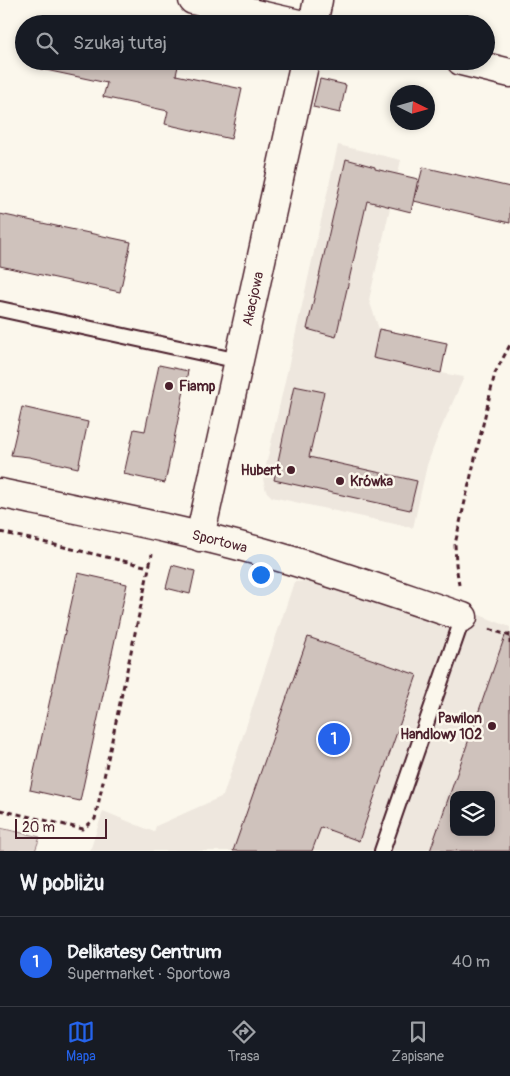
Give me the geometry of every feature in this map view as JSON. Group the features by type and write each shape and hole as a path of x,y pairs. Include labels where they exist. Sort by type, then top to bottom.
{"street":[{"path":"194,0 260,15"},
{"path":"315,15 318,0"},
{"path":"495,69 510,73"},
{"name":"Akacjowa","path":"200,537 303,70"},
{"name":"Sportowa","path":"0,493 200,537 311,566 475,622"}],"lane":[{"path":"0,309 238,361"},
{"path":"382,851 475,622"}],"path":[{"path":"510,345 495,373 456,544 456,564 475,622 510,636"},
{"path":"0,810 83,829 95,819 157,528"},
{"path":"0,532 149,567"}],"shaded area":[{"path":"338,145 401,160 369,300 379,329 448,344 441,373 464,377 427,465 413,528 272,497 266,491 263,479"},
{"path":"308,581 410,611 458,631 463,617 477,614 510,627 510,851 90,851 103,811 154,832 156,826 223,796 294,582"},
{"path":"0,828 40,837 35,851 0,851"}],"building":[{"path":"46,70 177,70 176,75 242,89 231,139 165,124 168,111 103,97 107,83"},
{"path":"320,79 346,85 340,113 313,107"},
{"path":"346,159 375,167 375,169 418,179 411,212 367,201 336,337 307,329"},
{"path":"423,167 510,187 510,223 414,201"},
{"path":"0,214 131,242 120,292 0,266"},
{"path":"379,329 447,343 441,373 373,358"},
{"path":"159,365 188,371 165,483 124,474 134,429 145,431"},
{"path":"294,386 324,392 309,457 417,481 410,510 274,480"},
{"path":"22,407 88,422 78,468 11,455"},
{"path":"172,565 195,571 190,594 166,588"},
{"path":"78,573 127,584 80,801 30,790"},
{"name":"Pawilon Handlowy 102","path":"506,633 510,633 510,851 430,851 450,794 450,836 495,836 495,791 451,791"},
{"path":"308,637 417,675 359,841 321,827 312,851 233,851"}],"place":[{"name":"Fiamp","path":"169,386"},
{"name":"Hubert","path":"291,470"},
{"name":"Krówka","path":"340,481"},
{"name":"Pawilon Handlowy 102","path":"492,726"},
{"name":"Delikatesy Centrum","path":"334,739"}]}
